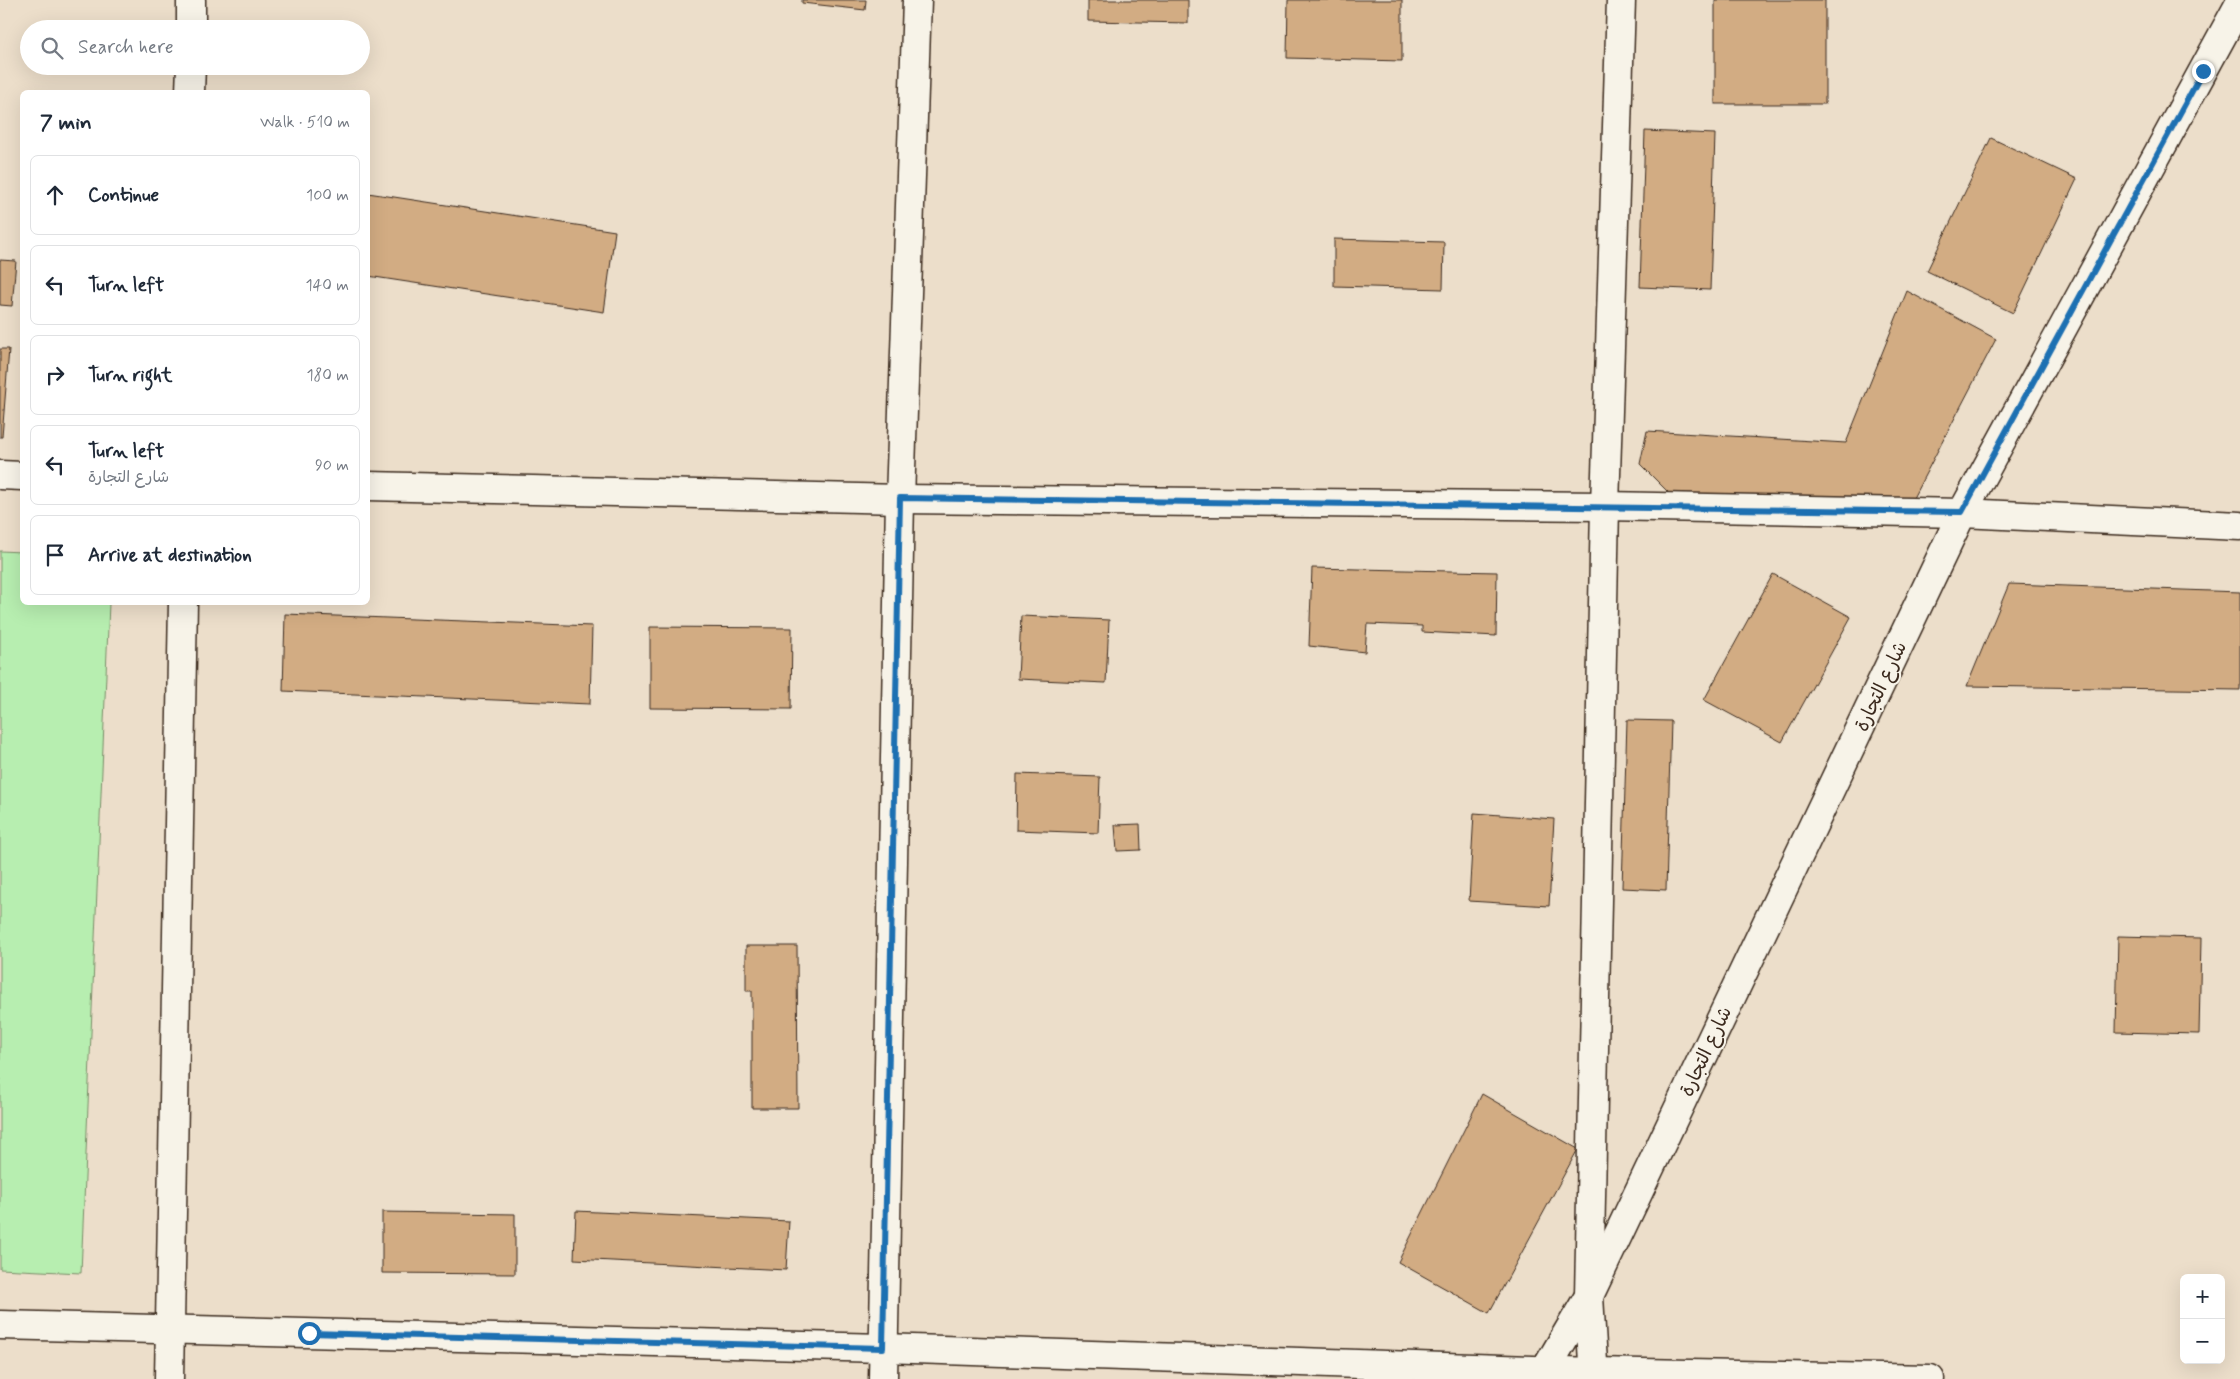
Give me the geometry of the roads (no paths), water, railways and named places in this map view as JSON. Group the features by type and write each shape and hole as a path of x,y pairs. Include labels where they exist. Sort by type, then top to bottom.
{"street":[{"path":"191,20 192,0"},
{"path":"883,1379 900,498 917,0"},
{"path":"1594,1376 1589,1296 1605,506 1621,0"},
{"name":"شارع التجارة","path":"1543,1374 1589,1296 1962,512 2240,3"},
{"path":"190,90 191,75"},
{"path":"0,475 20,476"},
{"path":"370,486 900,498 1962,512 2240,526"},
{"path":"169,1379 183,605"},
{"path":"0,1325 883,1348 1594,1376 1930,1379"}]}
